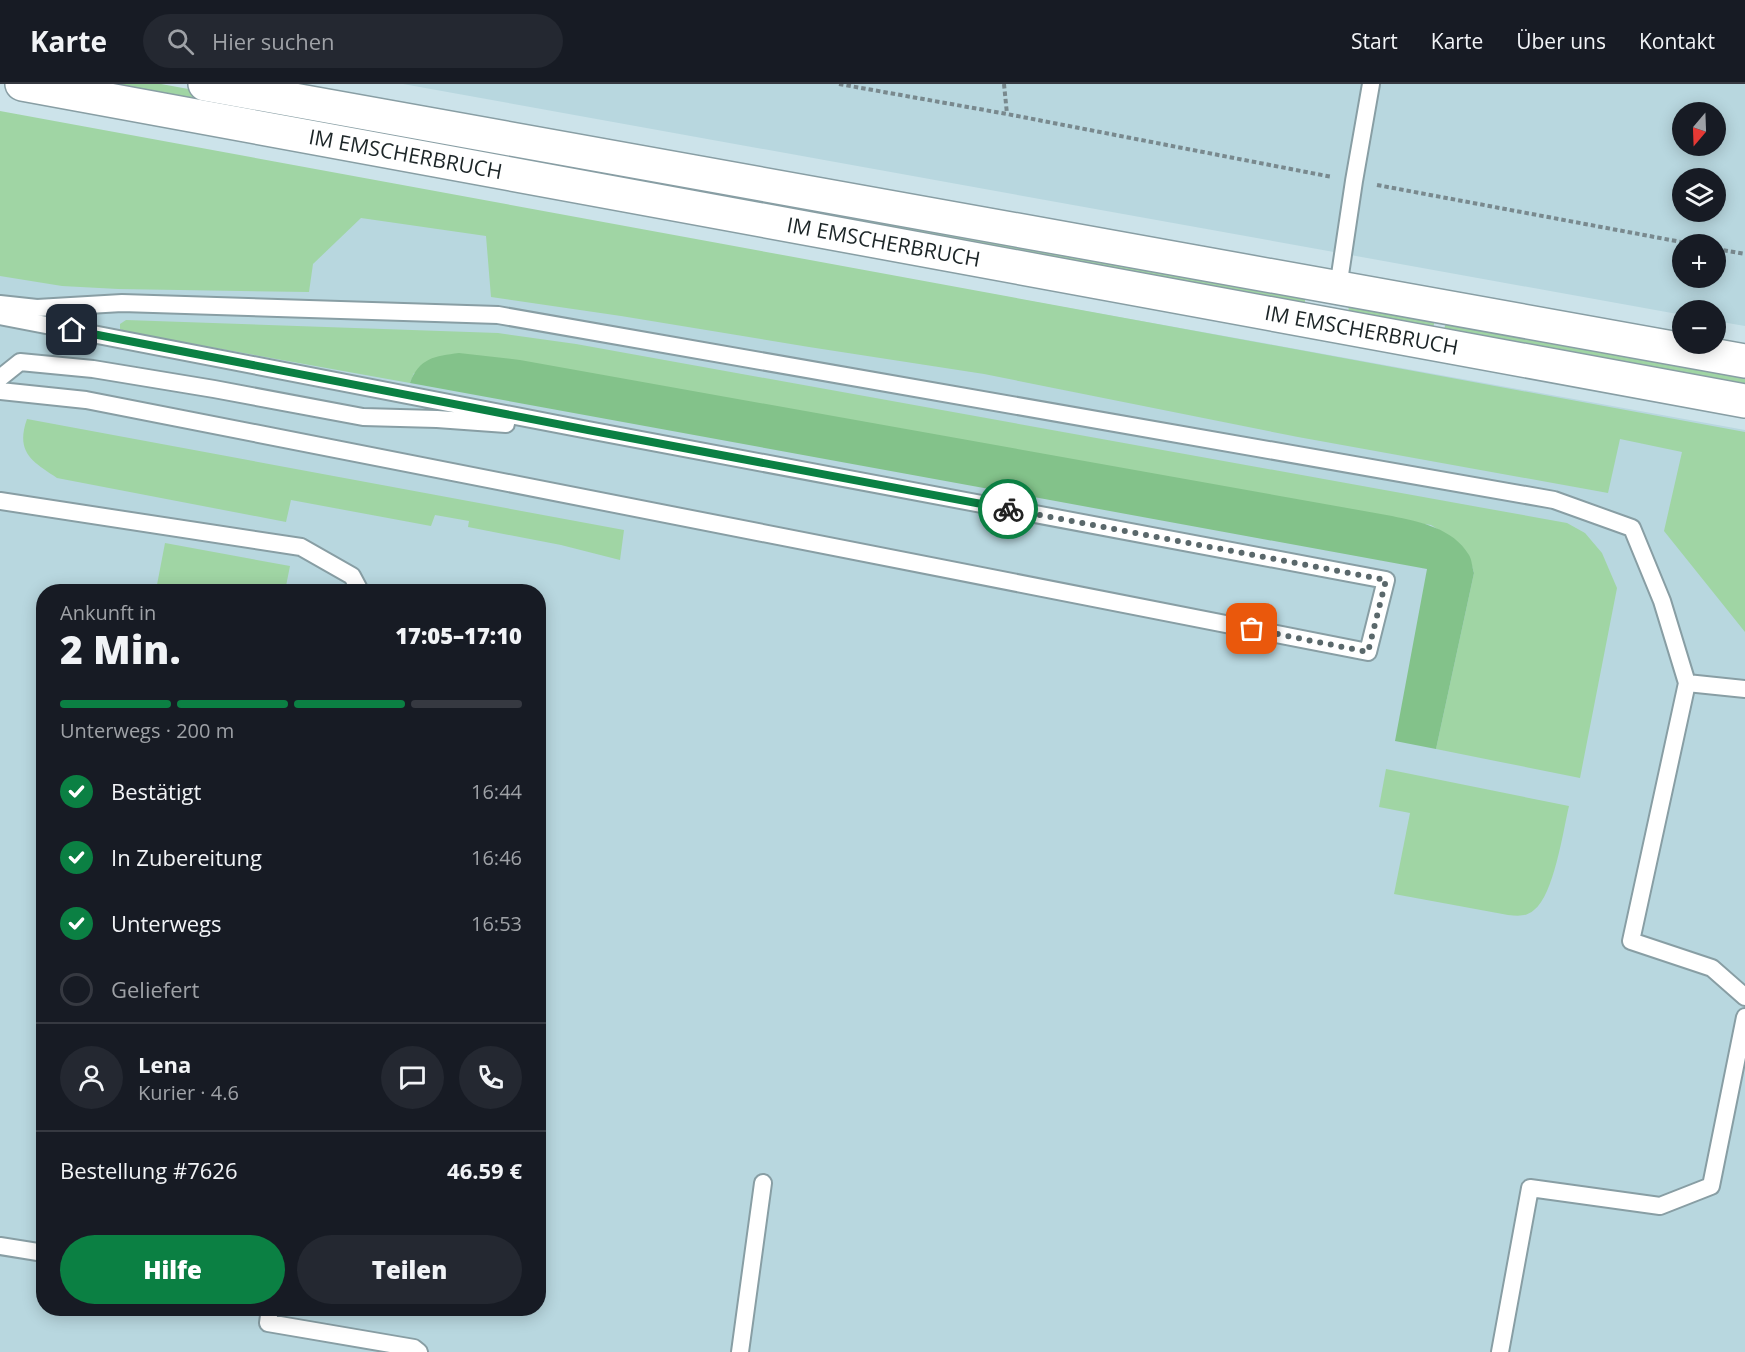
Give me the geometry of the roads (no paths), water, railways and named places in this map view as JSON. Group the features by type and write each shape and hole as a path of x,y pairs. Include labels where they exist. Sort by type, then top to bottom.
{"main road":[{"name":"IM EMSCHERBRUCH","path":"22,84 1745,401"},
{"name":"IM EMSCHERBRUCH","path":"205,84 1745,361"}],"lane":[{"path":"1338,288 1371,84"},
{"path":"0,315 37,308 122,303 498,315 1554,501 1632,528 1662,601 1687,683 1631,941 1712,968 1745,997"},
{"path":"0,315 588,430 1386,580 1368,652 86,400 0,391"},
{"path":"0,378 20,362 93,369 363,417 437,419 588,430"},
{"path":"0,501 301,547 352,576 356,584"},
{"path":"1687,683 1745,689"},
{"path":"1500,1352 1530,1188 1660,1206 1711,1186 1745,1017"},
{"path":"740,1352 763,1183"},
{"path":"0,1246 36,1252"},
{"path":"269,1316 268,1323 414,1348 419,1352"}]}
